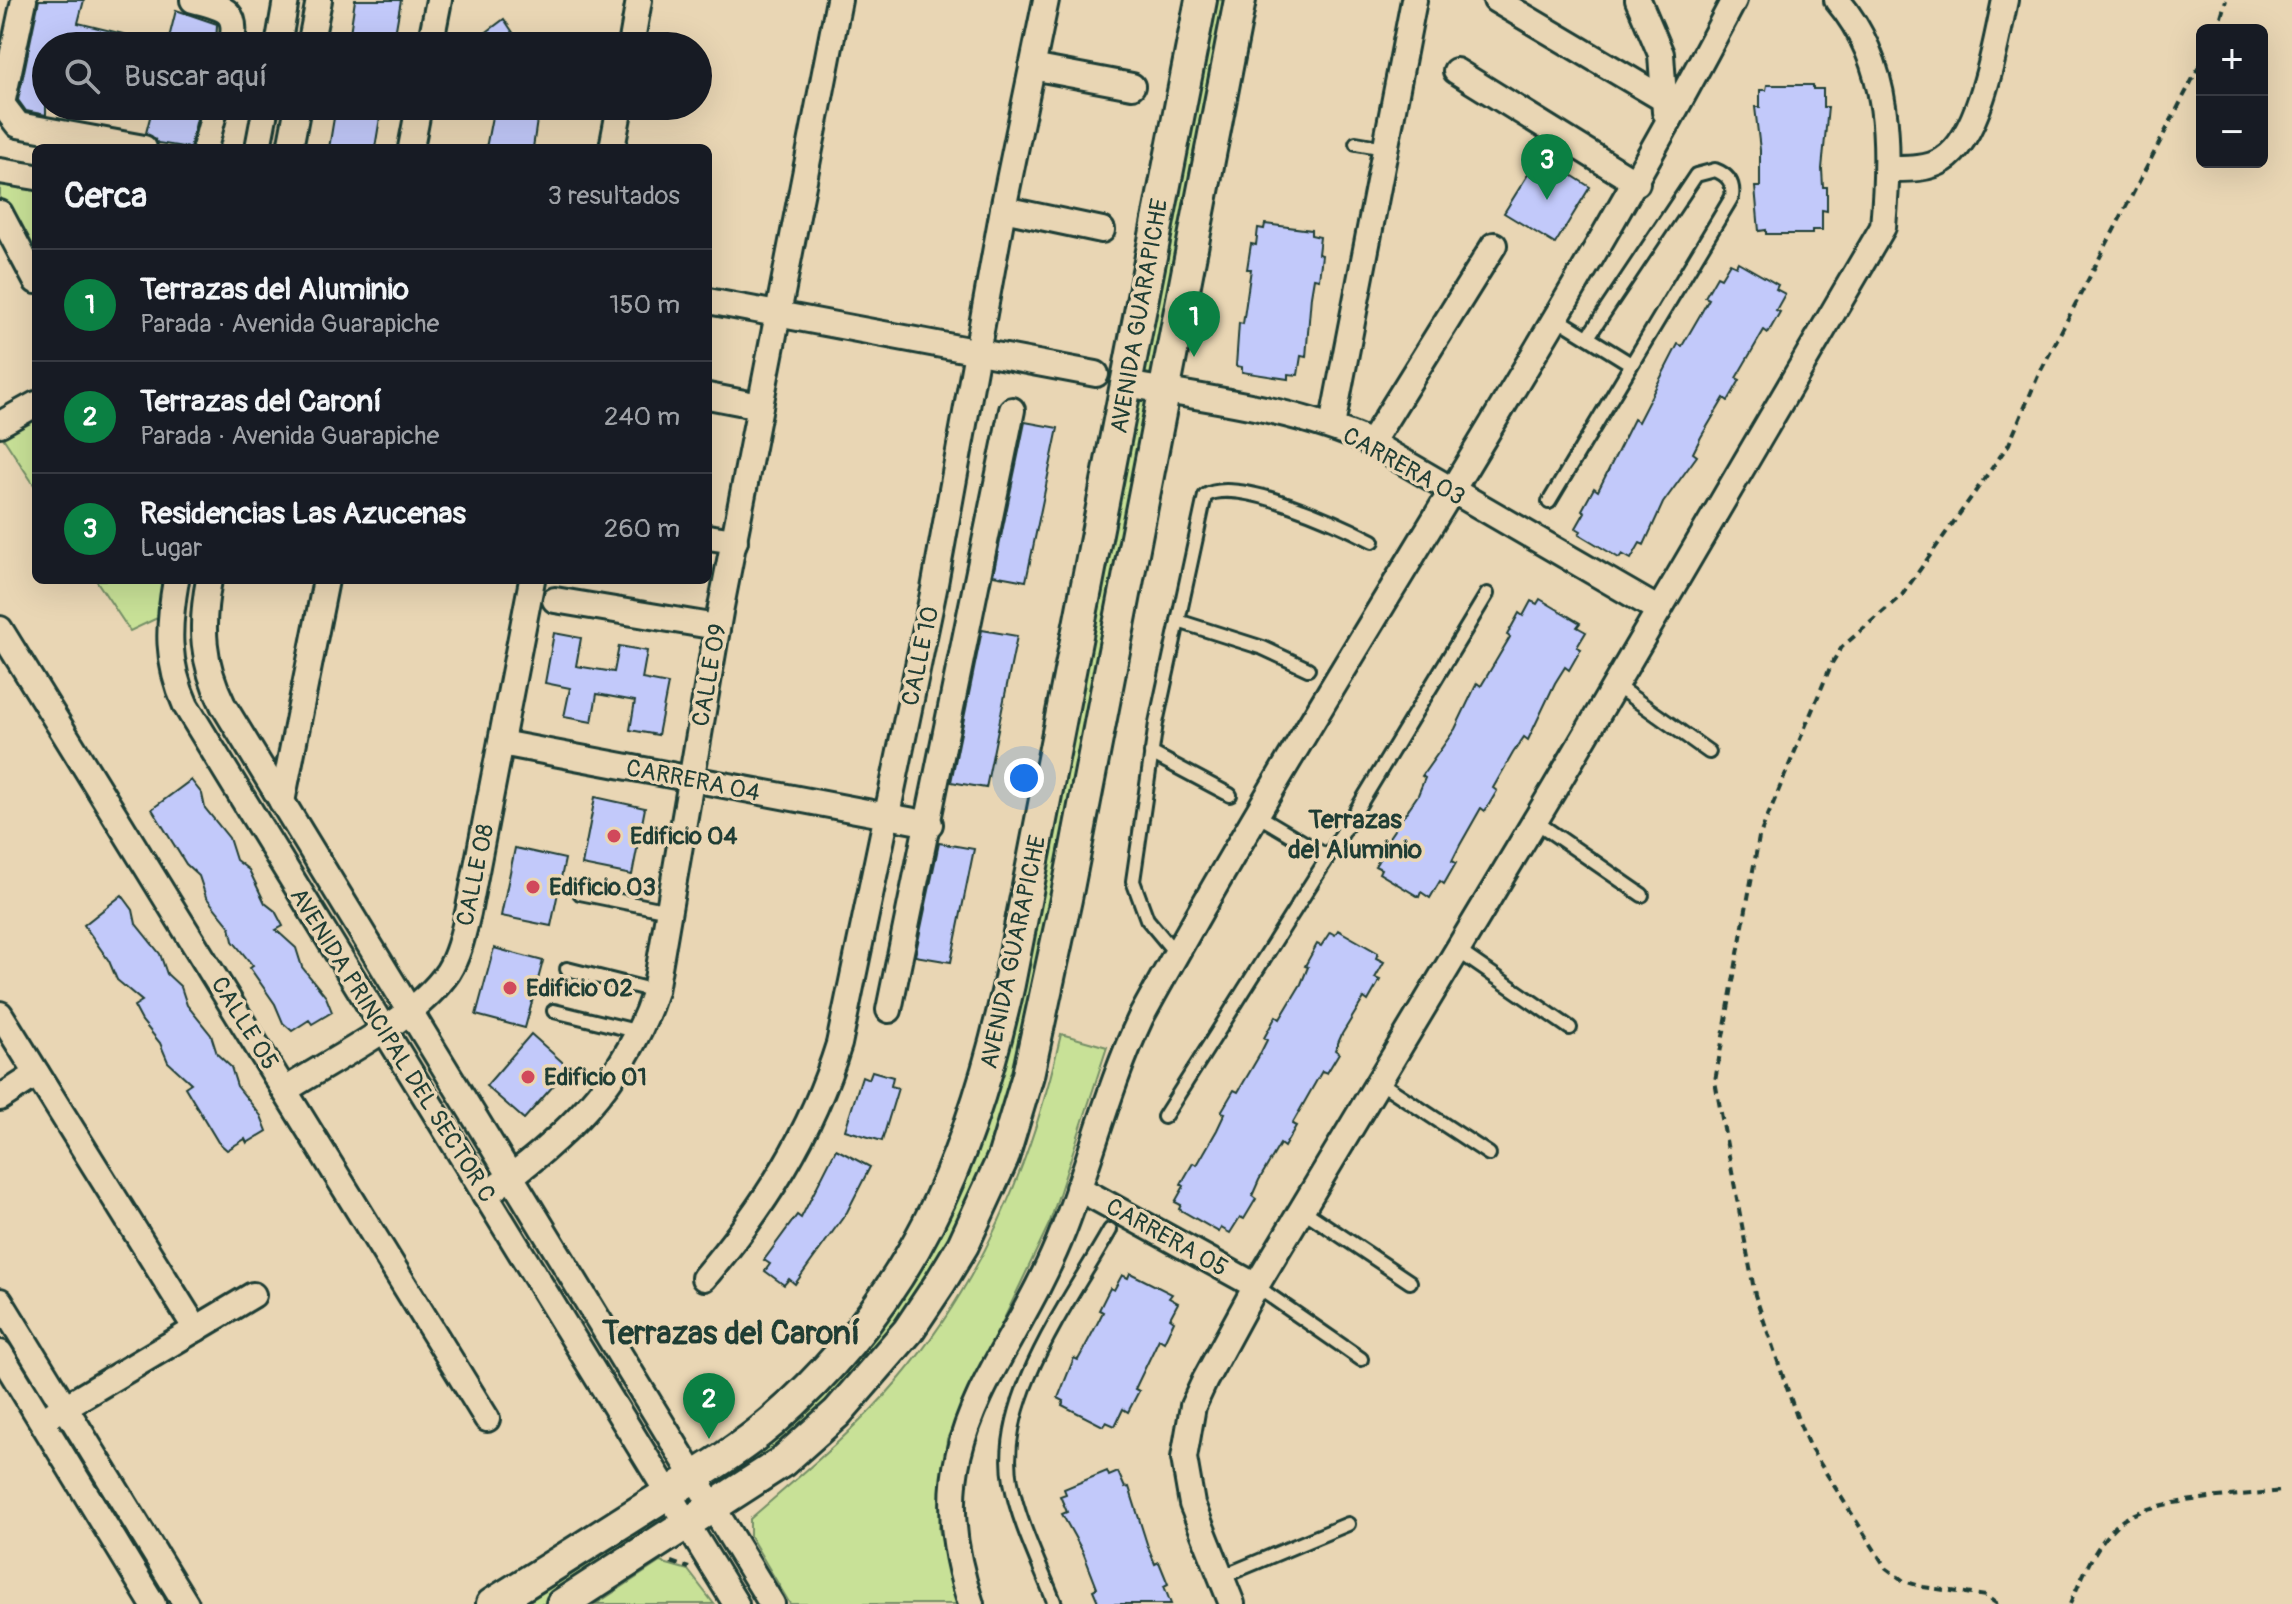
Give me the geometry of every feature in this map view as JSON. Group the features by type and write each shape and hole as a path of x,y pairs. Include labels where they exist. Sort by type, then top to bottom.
{"street":[{"path":"24,0 2,104 6,114 18,125 101,144"},
{"path":"193,0 220,7 232,18 234,32"},
{"path":"280,32 286,0"},
{"path":"313,32 319,0"},
{"path":"433,32 439,0"},
{"path":"633,32 639,0"},
{"name":"CALLE 09","path":"485,1195 545,1151 583,1113 642,1032 655,991 717,627 839,0"},
{"name":"CALLE 10","path":"704,1278 749,1225 784,1172 826,1088 839,1044 934,589 1003,209 1046,0"},
{"name":"AVENIDA GUARAPICHE","path":"492,1604 668,1494 771,1423 850,1341 924,1235 960,1159 994,1053 1009,984 1201,0"},
{"name":"AVENIDA GUARAPICHE","path":"562,1604 712,1509 782,1462 811,1437 908,1331 963,1245 1003,1158 1028,1075 1066,899 1240,0"},
{"path":"1332,426 1414,0"},
{"path":"1496,0 1665,100"},
{"path":"1638,0 1661,54 1665,100 1662,136"},
{"path":"971,1604 951,1517 957,1459 984,1382 1048,1264 1129,1043 1177,955 1449,490 1637,183 1734,0"},
{"path":"1888,169 1936,164 1960,145 1981,95 2005,0"},
{"path":"1232,1604 1192,1504 1184,1458 1193,1406 1205,1380 1301,1209 1535,821 1883,227 1888,136 1876,71 1866,42 1840,1"},
{"path":"1032,67 1132,86"},
{"path":"1456,71 1637,183"},
{"path":"206,144 212,120"},
{"path":"259,144 263,120"},
{"path":"291,144 295,120"},
{"path":"412,144 416,120"},
{"path":"613,144 617,120"},
{"path":"0,171 32,176"},
{"path":"1003,209 1102,230"},
{"path":"0,213 32,273"},
{"path":"1371,443 1494,245"},
{"path":"712,302 1096,374"},
{"name":"CARRERA 03","path":"1126,384 1282,412 1332,426 1371,443 1659,610"},
{"path":"712,397 760,406"},
{"path":"0,424 32,406"},
{"path":"889,1010 930,824 1012,410"},
{"path":"712,538 735,541"},
{"name":"AVENIDA PRINCIPAL DEL SECTOR C","path":"175,584 168,641 172,670 186,706 736,1604"},
{"name":"AVENIDA PRINCIPAL DEL SECTOR C","path":"209,584 202,637 214,688 772,1604"},
{"path":"282,802 325,584"},
{"name":"CALLE 08","path":"287,1089 409,1009 432,990 457,955 531,584"},
{"path":"934,589 974,598"},
{"path":"555,600 717,627"},
{"name":"CALLE 05","path":"0,629 287,1089 487,1419"},
{"name":"CARRERA 04","path":"501,743 930,824"},
{"path":"0,1014 196,1329"},
{"path":"0,1098 37,1074"},
{"name":"CARRERA 05","path":"1078,1188 1256,1286"},
{"path":"41,1421 253,1295"},
{"path":"0,1301 186,1604"},
{"path":"0,1353 153,1604"}],"lane":[{"path":"1356,143 1385,148"},
{"path":"1549,502 1732,197 1731,183 1723,174 1711,170 1696,175 1588,337"},
{"path":"1555,317 1631,364"},
{"path":"1177,955 1147,919 1133,881 1151,753 1205,496 1213,491 1228,490 1280,502 1335,522 1373,541"},
{"path":"1164,1117 1328,857 1487,594"},
{"path":"1178,621 1243,640 1308,669"},
{"path":"1615,685 1709,752"},
{"path":"1151,753 1230,795"},
{"path":"1259,816 1328,857"},
{"path":"1535,821 1642,895"},
{"path":"580,893 669,911"},
{"path":"1457,950 1570,1028"},
{"path":"567,969 655,991"},
{"path":"554,1011 642,1032"},
{"path":"1378,1081 1489,1154"},
{"path":"1301,1209 1410,1282"},
{"path":"1055,1604 1016,1503 1010,1468 1011,1439 1021,1389 1110,1230"},
{"path":"1256,1286 1361,1359"},
{"path":"1221,1577 1348,1524"}],"path":[{"path":"2219,24 2226,0"},
{"path":"1997,1604 1986,1596 1904,1581 1886,1568 1809,1446 1755,1295 1717,1100 1717,1060 1732,1003 1759,837 1832,663 1842,647 1902,595 2009,444 2038,376 2196,73"},
{"path":"2070,1604 2103,1539 2143,1510 2282,1491"},
{"path":"661,1559 690,1568 698,1577"}],"green space":[{"path":"1201,0 1240,0 1028,1075 908,1331 728,1499 694,1477 819,1377 960,1159"},
{"path":"0,171 32,176 32,273 0,213"},
{"path":"32,407 32,482 0,433"},
{"path":"99,584 175,584 170,612 130,631"},
{"path":"1061,1034 1107,1047 1050,1222 947,1439 939,1529 957,1604 790,1604 750,1536 750,1519 828,1451 883,1397 930,1340 956,1300 980,1259 1020,1171 1036,1126"},
{"path":"668,1494 687,1525 562,1604 492,1604"},
{"path":"660,1562 688,1570 714,1604 596,1604"}],"building":[{"path":"39,0 84,0 78,23 115,32 32,32"},
{"path":"355,0 401,0 395,32 350,32"},
{"path":"176,10 217,24 217,32 170,32"},
{"path":"504,19 513,32 487,32"},
{"path":"32,33 32,112 26,111 18,100"},
{"path":"1767,85 1813,85 1813,89 1823,89 1823,107 1828,107 1822,169 1823,187 1827,187 1827,211 1822,210 1822,230 1812,230 1812,234 1766,234 1766,230 1759,231 1755,187 1760,187 1760,150 1755,107 1760,107 1760,90 1766,90"},
{"path":"149,120 197,120 191,144 158,143 146,133"},
{"path":"334,120 380,120 376,144 330,144"},
{"path":"491,120 537,120 534,144 487,144"},
{"path":"1540,155 1590,187 1555,244 1504,213"},
{"path":"1265,224 1311,230 1311,235 1320,237 1318,254 1322,255 1319,279 1314,278 1311,296 1306,357 1301,356 1298,375 1288,374 1288,379 1242,372 1242,367 1236,366 1239,323 1243,324 1251,269 1247,269 1251,244 1256,245 1258,228 1264,229"},
{"path":"1738,262 1778,285 1776,289 1785,294 1776,310 1780,312 1768,333 1764,330 1736,378 1740,380 1728,401 1724,398 1701,437 1693,453 1697,456 1663,503 1644,545 1640,543 1631,559 1622,554 1619,558 1579,534 1581,531 1576,528 1585,512 1582,510 1594,488 1598,491 1634,419 1638,422 1678,344 1682,346 1700,315 1709,299 1705,297 1717,276 1721,278 1730,263 1736,266"},
{"path":"1025,422 1058,428 1026,581 993,575"},
{"path":"1540,599 1580,623 1577,627 1586,632 1577,647 1581,649 1569,670 1565,667 1555,683 1528,740 1524,737 1513,753 1493,788 1497,791 1485,811 1481,808 1460,845 1452,861 1456,863 1444,884 1440,881 1430,898 1421,892 1419,897 1379,873 1381,869 1375,866 1385,850 1381,849 1418,795 1425,778 1422,776 1455,729 1477,683 1481,686 1510,637 1507,635 1519,613 1523,616 1531,601 1537,604"},
{"path":"982,630 1017,636 986,788 951,782"},
{"path":"554,633 581,638 576,666 614,672 619,646 647,651 642,679 668,684 658,735 630,730 635,701 597,694 592,722 564,717 570,688 545,683"},
{"path":"191,780 202,794 205,808 229,838 236,860 249,870 265,903 275,911 283,926 276,930 296,948 302,967 326,997 332,1012 312,1024 309,1020 292,1031 283,1023 275,1004 250,968 253,966 233,941 230,927 206,897 199,876 186,864 152,809"},
{"name":"Edificio 04","path":"595,797 645,808 632,875 582,865"},
{"path":"939,843 974,849 951,962 915,956"},
{"name":"Edificio 03","path":"515,848 565,859 551,926 501,916"},
{"path":"122,895 133,910 136,924 160,954 167,974 181,987 187,1005 211,1035 217,1054 231,1067 237,1086 261,1116 267,1131 247,1143 245,1139 227,1150 218,1142 185,1087 191,1083 168,1062 160,1043 142,1021 134,1006 142,1001 117,980 109,961 84,925"},
{"path":"1338,930 1378,953 1376,958 1384,962 1375,978 1380,980 1368,1001 1364,998 1342,1034 1335,1050 1339,1053 1327,1073 1322,1071 1292,1124 1296,1126 1284,1147 1280,1144 1259,1180 1252,1196 1256,1199 1244,1219 1240,1217 1230,1233 1221,1228 1219,1232 1179,1209 1181,1205 1175,1202 1184,1186 1181,1184 1193,1163 1197,1165 1225,1113 1221,1112 1234,1090 1238,1092 1259,1056 1267,1040 1264,1038 1276,1016 1280,1019 1301,984 1308,967 1305,966 1317,944 1321,946 1330,932 1335,935"},
{"name":"Edificio 02","path":"494,948 543,961 525,1028 476,1015"},
{"name":"Edificio 01","path":"531,1034 569,1068 524,1119 486,1086"},
{"path":"872,1071 893,1077 891,1086 898,1088 882,1141 845,1130 862,1076 869,1079"},
{"path":"836,1149 870,1167 847,1212 795,1284 789,1279 784,1285 765,1271 770,1264 764,1260 797,1215 801,1218"},
{"path":"1130,1273 1172,1294 1169,1298 1178,1303 1170,1318 1174,1321 1164,1342 1159,1339 1135,1389 1139,1391 1128,1412 1123,1409 1115,1426 1106,1422 1103,1426 1062,1405 1064,1401 1058,1398 1074,1358 1078,1360 1103,1312 1099,1310 1110,1288 1114,1290 1122,1275 1128,1278"},
{"path":"1107,1471 1109,1476 1118,1472 1125,1488 1129,1487 1148,1547 1155,1564 1159,1562 1168,1584 1164,1586 1171,1604 1099,1604 1093,1590 1097,1588 1083,1552 1062,1514 1067,1512 1060,1496 1066,1494 1064,1489"}],"place":[{"name":"Residencias Las Azucenas","path":"1547,200"},
{"name":"Terrazas del Aluminio","path":"1194,357"},
{"name":"Edificio 04","path":"614,836"},
{"name":"Edificio 03","path":"533,887"},
{"name":"Edificio 02","path":"510,988"},
{"name":"Edificio 01","path":"528,1077"},
{"name":"Terrazas del Caroní","path":"709,1439"}],"district":[{"name":"Terrazas del Aluminio","path":"1355,834"},
{"name":"Terrazas del Caroní","path":"731,1333"}]}
